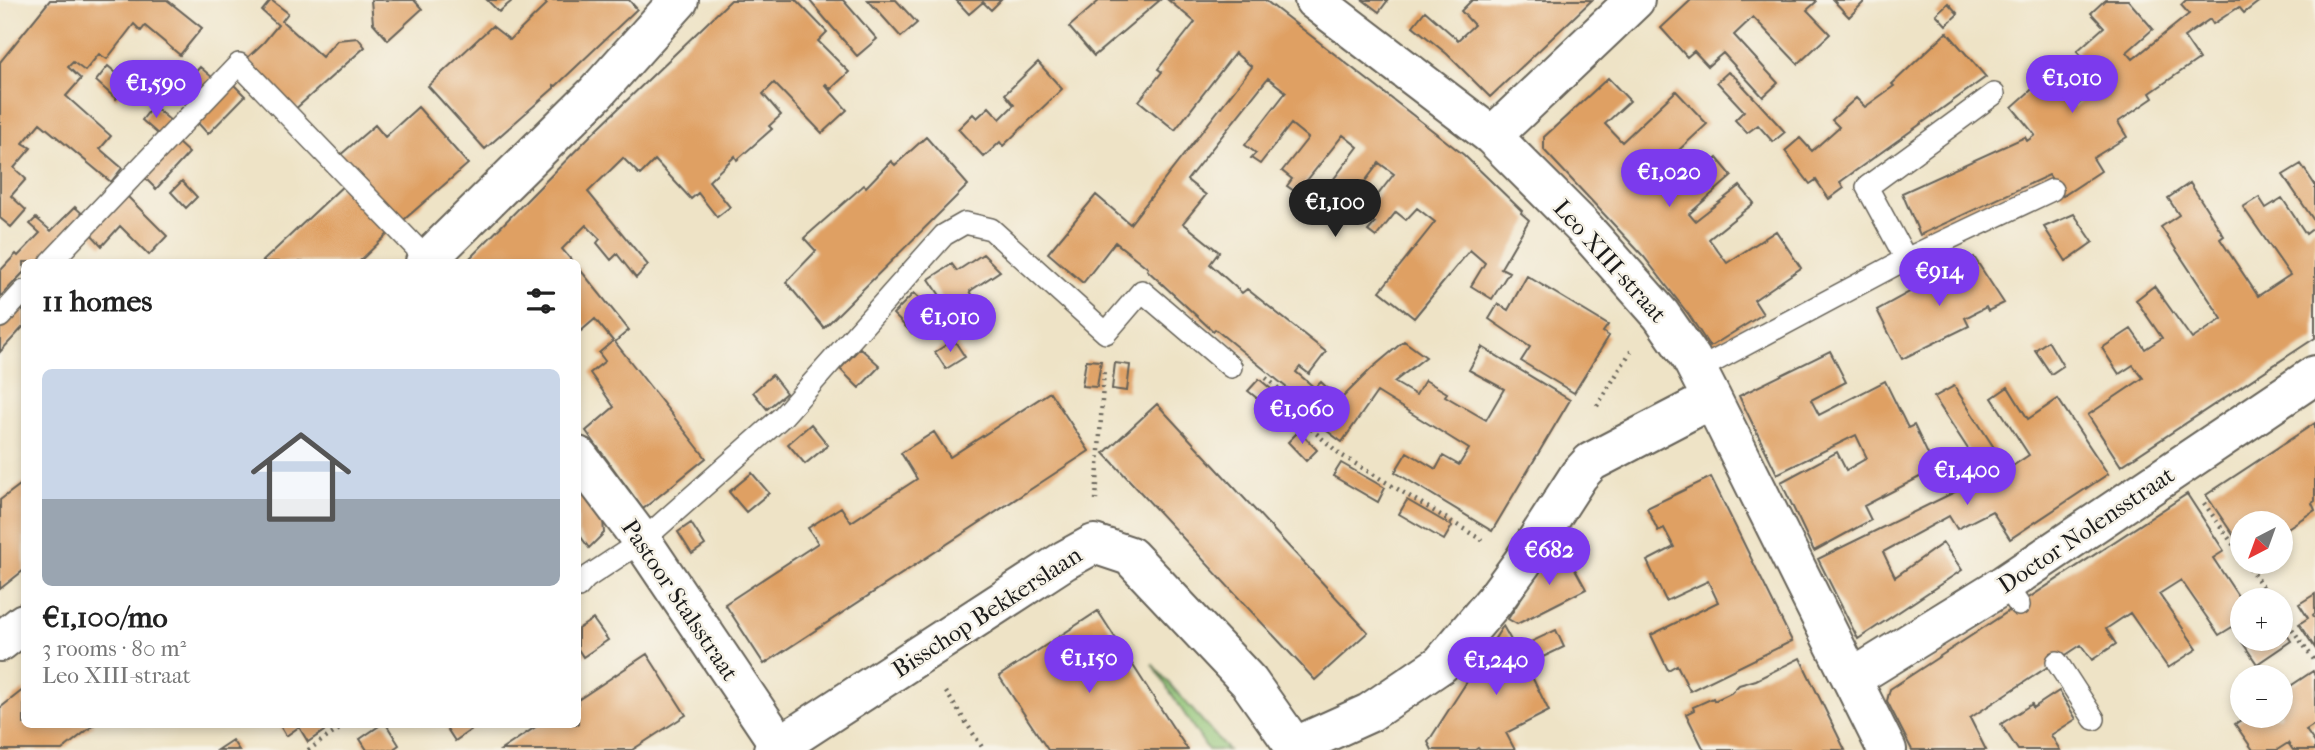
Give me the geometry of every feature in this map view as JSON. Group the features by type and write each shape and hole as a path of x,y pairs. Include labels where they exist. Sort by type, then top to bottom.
{"street":[{"path":"431,259 596,93 679,0"},
{"name":"Leo XIII-straat","path":"1314,0 1492,136 1583,227 1661,315 1691,358 1887,750"},
{"path":"1492,136 1635,0"},
{"name":"Doctor Nolensstraat","path":"1853,678 2012,594 2179,468 2315,375"},
{"path":"1296,748 1369,713 1441,664 1494,601 1579,475 1591,462 1704,385"},
{"name":"Pastoor Stalsstraat","path":"581,461 642,541 776,748"},
{"name":"Bisschop Bekkerslaan","path":"776,748 1065,560 1094,544 1130,556 1249,682 1296,748"},
{"path":"0,642 21,625"}],"lane":[{"path":"54,259 239,64 425,259"},
{"path":"1906,259 1867,187 1994,94"},
{"path":"1704,385 1906,259 2052,190"},
{"path":"581,584 642,541 783,416 944,235 965,223 991,229 1106,333 1142,291 1231,367"},
{"path":"0,317 21,294"},
{"path":"2057,662 2094,719"}],"path":[{"path":"1596,408 1636,342 1661,315"},
{"path":"1094,544 1106,333"},
{"path":"1261,374 1302,408 1309,428 1341,455 1472,535"},
{"path":"2179,468 2230,540"},
{"path":"2293,630 2315,661"},
{"path":"922,653 984,750"},
{"path":"308,750 341,728"}],"green space":[{"path":"1152,664 1228,750 1208,750"}],"building":[{"path":"50,0 167,0 202,28 180,55 145,26 141,31 134,24 107,59 99,54 85,71 73,62 68,67 81,79 66,96 111,136 100,149 122,168 111,182 40,123 23,143 31,148 14,168 26,179 11,196 26,210 11,227 0,218 0,62"},
{"path":"271,0 288,13 282,21 322,57 337,40 358,38 365,47 293,111 245,60 278,25 262,11"},
{"path":"371,0 414,0 422,9 388,40 373,23"},
{"path":"487,0 513,0 499,12"},
{"path":"543,0 629,0 637,9 485,149 428,86 492,26 510,40 547,4"},
{"path":"731,0 796,0 827,32 818,41 849,72 831,89 825,85 847,110 822,133 774,83 763,94 781,115 769,126 772,129 737,160 735,156 709,181 730,207 717,217 698,193 691,199 655,160 640,175 623,158 588,192 648,265 636,278 617,254 611,260 597,243 600,239 586,225 562,249 570,259 469,259 596,130"},
{"path":"809,0 843,0 877,39 857,56"},
{"path":"868,0 896,0 917,23 901,37"},
{"path":"956,0 1001,0 991,10 983,2 969,14"},
{"path":"1100,0 1160,0 1094,56 1069,27"},
{"path":"1168,0 1265,0 1464,155 1529,220 1501,268 1509,272 1492,299 1471,286 1485,263 1470,250 1414,318 1380,291 1435,222 1417,208 1406,220 1396,212 1376,237 1368,231 1375,223 1363,214 1394,174 1379,163 1340,214 1320,197 1358,147 1343,135 1297,193 1287,186 1292,179 1282,171 1308,138 1291,124 1260,164 1251,158 1256,153 1245,145 1286,92 1268,78 1187,180 1206,195 1183,223 1219,252 1210,264 1242,293 1247,289 1326,352 1309,374 1300,367 1296,372 1315,388 1321,382 1340,400 1404,341 1426,357 1394,382 1416,395 1425,380 1447,393 1445,396 1486,420 1504,389 1469,370 1482,347 1570,400 1492,531 1395,472 1407,452 1436,469 1443,456 1459,465 1469,449 1377,392 1342,442 1315,422 1320,415 1215,329 1213,331 1147,270 1148,268 1115,242 1083,283 1048,253 1096,195 1130,224 1252,67 1235,53 1175,130 1139,101 1162,72 1158,69 1195,22"},
{"path":"1363,0 1388,0 1379,12"},
{"path":"1472,0 1592,0 1490,97 1447,54 1413,26 1425,11 1458,40 1474,25 1461,11"},
{"path":"1691,0 1815,0 1807,10 1830,34 1798,64 1753,17 1734,35 1778,83 1763,97 1723,53 1708,66 1694,51 1687,57 1661,28"},
{"path":"1833,0 1866,0 1849,17"},
{"path":"2105,0 2128,0 2153,29 2127,52 2133,59 2189,14 2181,5 2186,0 2261,0 2244,13 2239,7 2213,24 2210,19 2184,37 2199,59 2150,93 2153,98 2118,122 2127,137 2093,158 2101,171 2063,196 2049,175 1920,235 1902,193 2025,137 2027,141 2035,135 2012,107 2047,76 2074,107 2105,82 2077,51 2104,27 2091,13"},
{"path":"1948,3 1958,14 1946,25 1936,14"},
{"path":"1947,32 1986,77 1840,182 1844,188 1829,199 1816,180 1810,184 1785,151 1800,138 1812,151 1839,127 1832,120 1856,98 1865,107 1894,86 1892,84"},
{"path":"1038,62 1062,89 1003,146 1000,142 984,157 958,129 973,114 977,118 989,107 1000,119 1014,105 1005,94"},
{"path":"108,66 129,84 116,99 96,81"},
{"path":"200,67 213,78 190,102 178,92"},
{"path":"1728,72 1785,132 1773,142 1758,125 1747,133 1735,120 1744,111 1717,82"},
{"path":"1608,78 1630,101 1605,124 1622,142 1676,91 1707,124 1653,174 1673,196 1717,158 1732,176 1689,214 1695,221 1740,186 1754,203 1709,239 1727,263 1776,231 1801,268 1754,300 1763,314 1710,347 1644,257 1544,150 1544,137"},
{"path":"233,84 245,96 208,134 197,122"},
{"path":"153,106 171,121 158,134 142,120"},
{"path":"418,107 468,164 399,224 339,156 375,125 385,137"},
{"path":"926,137 968,185 824,328 786,282 816,251 804,238 864,185 866,187 891,161 895,165"},
{"path":"177,142 189,153 156,189 144,177"},
{"path":"2301,164 2315,185 2315,222 2283,175"},
{"path":"182,181 197,197 186,208 171,192"},
{"path":"346,183 392,230 362,259 265,259"},
{"path":"2190,183 2224,236 2220,239 2258,296 2290,275 2243,207 2259,197 2266,208 2282,198 2306,234 2315,227 2315,338 2121,466 2088,415 2143,378 2133,365 2119,374 2102,348 2131,329 2145,349 2162,338 2136,300 2154,286 2192,339 2222,319 2161,227 2179,215 2168,198"},
{"path":"126,195 167,236 149,255 120,226 102,246 90,233"},
{"path":"75,207 87,218 48,259 21,259 21,275 0,297 0,271 40,233 30,224 36,218 51,231"},
{"path":"2074,214 2093,242 2066,261 2044,227"},
{"path":"983,254 1000,271 970,291 977,303 955,318 929,279 952,264 957,271"},
{"path":"1974,257 2004,303 1988,311 1986,307 1965,318 1969,326 1902,359 1877,310 1942,274 1941,272"},
{"path":"581,271 629,330 615,342 706,458 643,509 586,431 614,407 590,373 605,361 599,353 613,341 595,319 581,331"},
{"path":"1527,276 1608,325 1603,332 1609,336 1574,393 1521,361 1530,347 1489,319 1498,304 1508,310"},
{"path":"914,293 933,311 912,333 893,314"},
{"path":"19,306 21,329 0,352 0,326"},
{"path":"954,340 965,357 946,369 935,352"},
{"path":"2048,341 2063,366 2051,374 2035,350"},
{"path":"860,348 880,366 859,388 840,369"},
{"path":"1830,351 1846,382 1811,400 1819,415 1885,381 1908,428 1914,425 1935,469 1864,506 1871,520 1814,551 1781,482 1837,452 1846,470 1867,458 1856,435 1777,474 1739,396"},
{"path":"1086,360 1101,361 1097,387 1082,386"},
{"path":"1115,363 1130,365 1127,391 1112,389"},
{"path":"772,375 786,393 767,409 753,392"},
{"path":"1259,379 1299,412 1289,424 1248,391"},
{"path":"1954,386 2008,469 2029,455 1992,398 2008,387 2028,419 2058,399 2108,474 2010,539 1992,511 1957,529 1949,516 1883,552 1895,577 1943,543 1962,570 1858,639 1818,559 1987,478 1934,397"},
{"path":"1050,392 1089,451 764,664 725,604 818,543 808,528 841,507 851,522 917,479 901,453 934,432 950,457"},
{"path":"1157,404 1368,632 1315,680 1104,453"},
{"path":"2315,423 2315,501 2312,503 2315,510 2293,524 2293,511 2230,511 2230,530 2206,495"},
{"path":"811,424 828,445 805,464 788,444"},
{"path":"1299,431 1317,450 1306,461 1288,442"},
{"path":"1341,463 1385,488 1378,502 1333,476"},
{"path":"752,473 769,493 746,512 729,492"},
{"path":"1711,477 1792,641 1690,691 1677,665 1668,670 1651,635 1718,602 1708,581 1666,601 1647,561 1674,547 1664,528 1658,531 1647,508"},
{"path":"21,484 21,572 0,589 0,500"},
{"path":"581,489 603,520 604,533 589,548 581,537"},
{"path":"2187,494 2224,551 2213,558 2233,588 2230,588 2230,628 2219,635 2181,580 2159,594 2197,649 2168,668 2130,613 2106,629 2116,644 2092,660 2081,645 1970,718 1986,750 1912,750 1887,701 1890,689"},
{"path":"1407,500 1452,526 1444,540 1399,514"},
{"path":"691,523 705,545 692,554 678,532"},
{"path":"1564,549 1586,589 1517,624 1508,619 1546,558"},
{"path":"2315,594 2315,648 2299,624 2308,618 2299,604"},
{"path":"1098,611 1188,750 1048,750 999,676"},
{"path":"593,619 608,640 583,657 581,654 581,627"},
{"path":"1503,626 1516,649 1556,630 1564,647 1526,665 1549,711 1506,733 1515,750 1432,750 1428,742"},
{"path":"2248,651 2276,651 2257,664"},
{"path":"647,654 686,715 632,750 501,750 534,728 581,728 581,698"},
{"path":"1800,658 1845,750 1704,750 1686,714 1694,710 1693,707 1713,698 1714,701 1731,693 1739,685 1756,680"},
{"path":"2313,671 2315,724 2306,730 2315,743 2315,750 2293,750 2288,743 2277,750 2253,750 2238,728 2293,728 2293,684"},
{"path":"21,691 21,728 90,728 62,750 0,750 0,708"},
{"path":"2059,691 2076,719 2051,735 2060,750 2018,750 2001,724"},
{"path":"281,728 298,728 286,736"},
{"path":"300,728 328,728 308,742"},
{"path":"376,728 388,728 399,745 392,750 367,750 360,739"},
{"path":"447,728 473,728 455,741"},
{"path":"232,740 239,750 217,750"}]}
